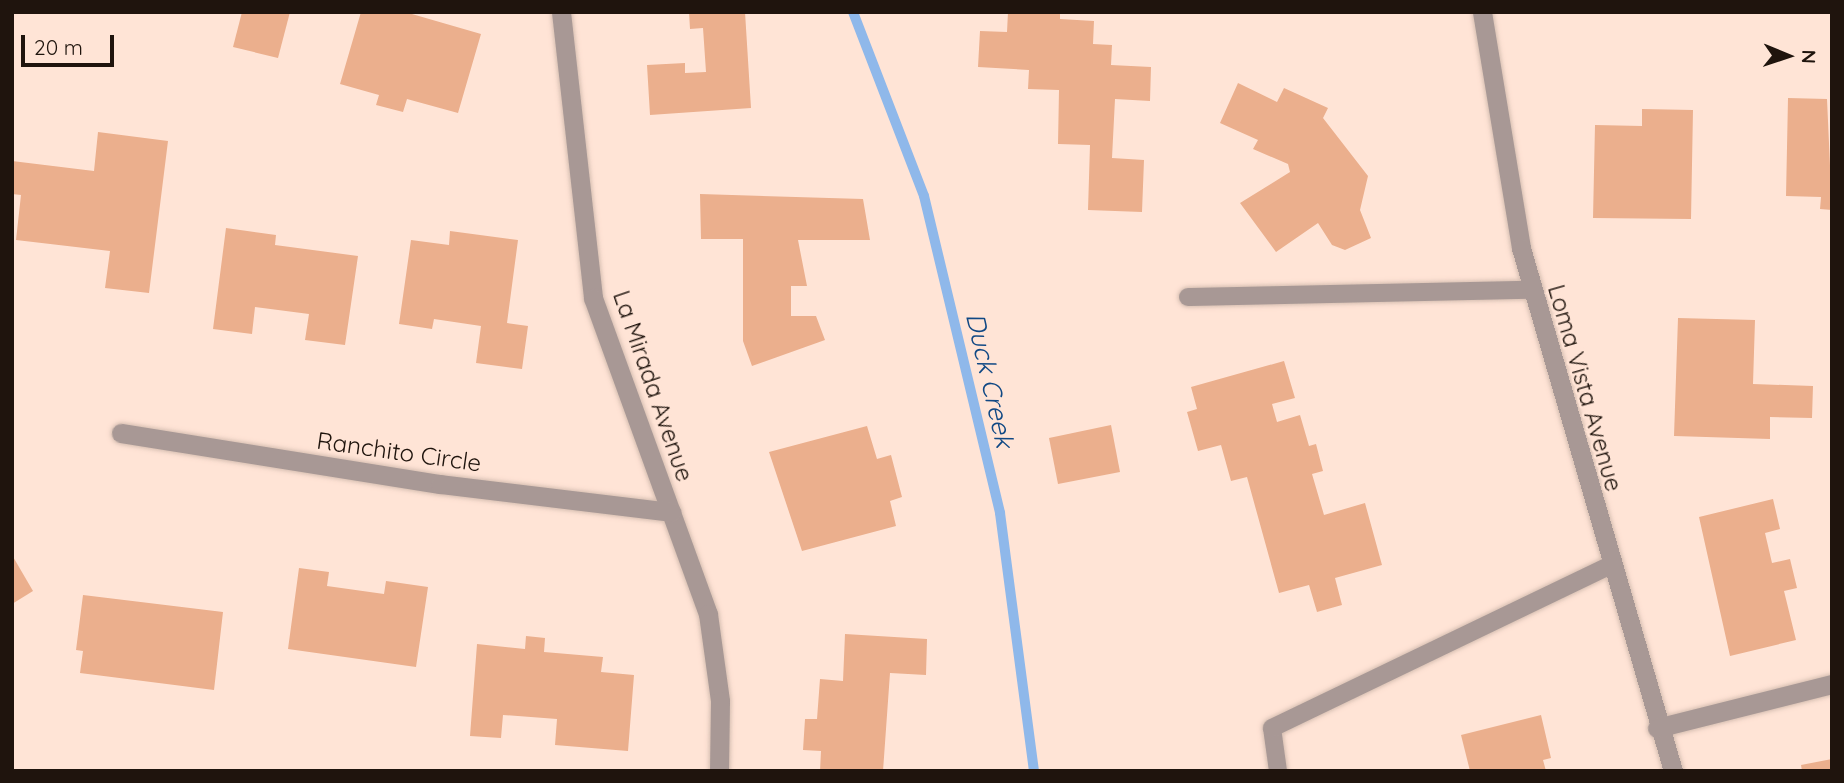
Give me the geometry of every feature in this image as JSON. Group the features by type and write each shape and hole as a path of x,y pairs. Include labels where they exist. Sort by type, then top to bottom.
{"street":[{"name":"La Mirada Avenue","path":"561,12 593,298 708,614 720,701 719,771"},
{"name":"Loma Vista Avenue","path":"1482,12 1532,290 1657,728 1673,771"},
{"name":"Ranchito Circle","path":"121,433 440,484 671,512"},
{"path":"1657,728 1832,684"}],"lane":[{"path":"1188,297 1532,290"},
{"path":"1278,771 1272,728 1611,565"}],"building":[{"path":"242,12 290,12 278,58 233,47"},
{"path":"361,12 405,12 481,34 458,113 407,99 403,112 376,105 379,95 340,84"},
{"path":"689,12 745,12 751,108 650,115 647,65 685,63 685,73 706,72 703,28 690,29"},
{"path":"1008,12 1060,12 1060,19 1094,21 1093,44 1112,45 1111,65 1151,67 1150,101 1115,99 1112,158 1144,160 1142,212 1088,210 1090,145 1058,144 1059,90 1028,89 1029,70 978,67 980,31 1007,32"},
{"path":"1238,83 1277,102 1284,88 1328,108 1323,118 1368,176 1360,210 1371,238 1345,250 1332,245 1318,223 1276,252 1240,203 1290,172 1288,164 1253,149 1258,140 1220,123"},
{"path":"1788,98 1827,99 1832,210 1820,209 1821,197 1786,196"},
{"path":"1642,109 1693,110 1691,219 1593,218 1595,125 1642,126"},
{"path":"98,132 168,141 149,293 105,288 110,251 16,240 21,195 12,194 12,161 94,171"},
{"path":"700,194 863,199 870,240 798,240 807,286 791,286 791,316 816,316 825,340 752,366 743,341 743,239 701,239"},
{"path":"226,228 276,235 275,245 358,256 345,345 305,340 309,314 255,307 252,334 213,329"},
{"path":"450,231 518,240 507,323 528,326 522,369 476,363 481,326 434,319 432,329 399,324 411,240 449,245"},
{"path":"1678,318 1755,320 1753,384 1813,386 1812,418 1770,417 1770,439 1674,436"},
{"path":"1284,361 1295,398 1272,404 1277,422 1300,415 1309,446 1316,444 1323,471 1312,474 1324,515 1365,503 1382,565 1335,578 1342,605 1317,612 1309,585 1279,593 1247,477 1231,481 1221,445 1198,451 1187,412 1197,409 1191,387"},
{"path":"1111,425 1120,472 1058,484 1049,438"},
{"path":"867,426 877,459 891,455 902,497 890,501 896,526 802,551 769,452"},
{"path":"1773,499 1780,529 1765,533 1772,563 1790,559 1797,588 1784,591 1796,640 1730,656 1699,517"},
{"path":"12,555 33,591 12,604"},
{"path":"299,568 329,572 327,586 384,594 386,581 428,587 416,667 288,649"},
{"path":"83,595 223,612 214,690 80,673 83,651 76,650"},
{"path":"845,634 927,639 926,675 890,673 883,771 820,771 821,751 803,750 805,719 817,719 820,679 843,681"},
{"path":"526,636 545,638 544,652 603,657 601,672 634,675 628,751 555,745 557,719 503,715 501,738 470,736 477,644 525,649"},
{"path":"1541,715 1551,758 1543,760 1546,771 1470,771 1461,735"},
{"path":"1832,759 1832,771 1802,771 1801,765"}],"waterway":[{"name":"Duck Creek","path":"853,12 924,196 1000,513 1034,771"}]}
